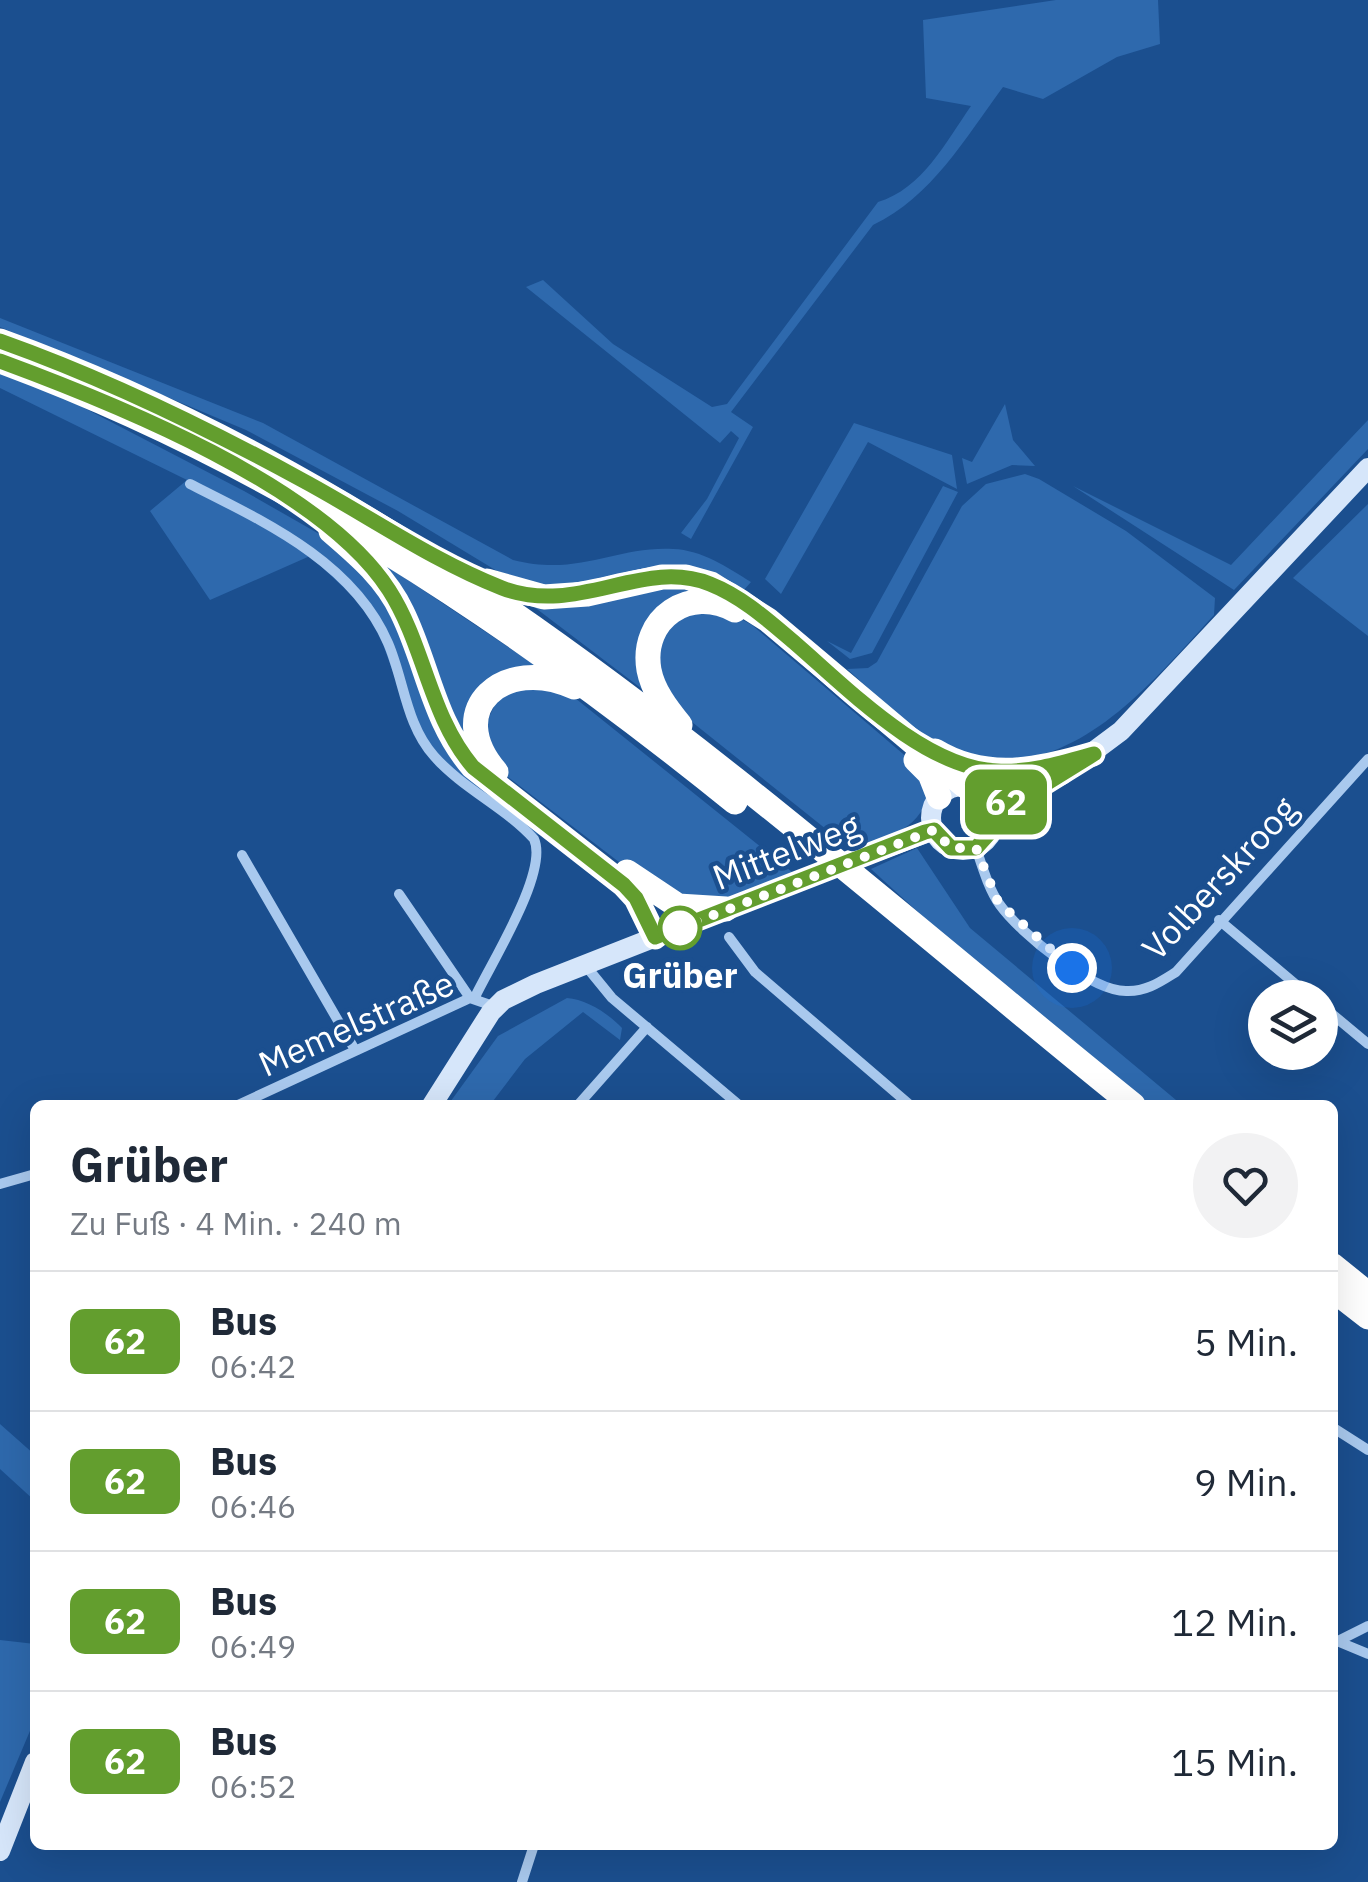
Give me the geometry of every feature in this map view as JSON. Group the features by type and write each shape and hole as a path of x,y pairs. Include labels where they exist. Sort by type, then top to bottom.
{"highway":[{"path":"0,340 110,385 224,439 434,557 501,587 544,597 587,594 662,577 711,584 768,620 965,786"},
{"path":"0,361 171,434 290,494 428,576 613,705 1100,1100"},
{"path":"290,494 382,579 402,610 439,716 461,753 473,767 624,885 664,934"},
{"path":"434,557 588,664 698,749 1127,1100"},
{"path":"698,749 655,689 647,656 651,635 662,617 679,606 702,600 728,606 773,635 923,767 939,797"},
{"path":"613,705 546,677 514,678 500,683 483,701 478,712 477,739 496,773 659,896 685,908 726,909"},
{"path":"892,727 952,760 993,771 1043,767 1094,754"},
{"path":"659,896 668,910 664,934"},
{"path":"1338,1270 1368,1294"},
{"path":"1338,1293 1368,1317"}],"main road":[{"path":"994,807 1036,790 1094,754 1140,711 1368,468"},
{"path":"965,786 982,793 994,807 994,828 976,848 951,848 934,830 932,813 939,797 965,786"},
{"name":"Mittelweg","path":"435,1100 496,1008 536,984 934,830"},
{"path":"0,1851 30,1775"}],"street":[{"path":"190,484 310,550 336,572 374,612 416,728 432,755 534,839 540,850 531,884 472,998 399,894"},
{"name":"Volberskroog","path":"976,848 998,902 1010,916 1096,984 1124,992 1152,988 1176,972 1368,758"},
{"path":"242,855 356,1050"},
{"path":"1219,920 1291,980"},
{"path":"729,937 754,972 904,1100"},
{"path":"584,964 612,998 733,1100"},
{"name":"Memelstraße","path":"249,1100 472,998 496,1008"},
{"path":"1338,1019 1368,1044"},
{"path":"582,1100 647,1027"},
{"path":"0,1184 30,1175"},
{"path":"1338,1431 1368,1450"},
{"path":"1338,1639 1368,1626"},
{"path":"1338,1641 1368,1654"},
{"path":"522,1882 532,1850"}],"shaded area":[{"path":"1056,0 1158,0 1160,44 1117,57 1043,99 1003,87 930,183 873,225 731,412 753,427 691,539 681,533 707,499 739,438 731,431 720,443 526,287 543,280 613,344 712,407 727,404 878,202 908,187 920,175 971,106 926,98 923,20"},
{"path":"0,318 263,423 513,560 558,565 652,549 684,550 723,565 751,582 743,591 603,580 547,586 497,571 398,511 246,430 0,327"},
{"path":"0,370 63,397 335,543 388,602 430,713 552,837 524,832 436,766 415,733 372,614 310,556 210,600 150,511 187,480 0,388"},
{"path":"1005,404 1013,440 1035,466 1012,465 967,484 962,458 972,462"},
{"path":"1368,420 1368,449 1234,590 1073,486 1231,565"},
{"path":"854,423 952,455 957,489 868,442 781,594 765,579"},
{"path":"1025,474 1126,531 1215,598 1214,615 1128,704 1095,729 1061,748 1024,759 984,759 929,739 847,669 868,668 877,662 962,506 986,484"},
{"path":"943,486 958,492 872,653 850,659 827,641 851,653"},
{"path":"1368,504 1368,636 1293,578"},
{"path":"378,560 541,669 504,675 471,752"},
{"path":"649,588 696,588 664,605 650,695 529,603"},
{"path":"684,612 737,617 752,625 909,759 928,795 917,817 898,832 851,849 687,718 669,696 655,651 673,617"},
{"path":"525,684 575,698 792,872 743,894 704,902 649,885 504,774 484,728 498,698"},
{"path":"917,848 970,928 1176,1100 1142,1100 976,965 871,869"},
{"path":"567,998 589,1004 622,1028 620,1040 583,1012 525,1059 494,1100 452,1100 498,1036"},
{"path":"0,1424 30,1451 30,1496 0,1469"},
{"path":"0,1640 30,1643 30,1731 0,1802"}],"bus line":[{"name":"62","path":"0,341 169,412 298,478 434,557 514,592 561,597 662,577 711,584 768,620 892,727 961,764 1010,772 1094,754 1036,790 994,807 996,821 992,834 976,848 951,848 940,841 934,830 925,832 655,937 636,898 624,885 473,767 461,753 439,716 402,610 382,579 290,494 171,434 0,361"}],"place":[{"name":"Grüber","path":"680,928"}],"route":[{"path":"680,928 934,830 940,841 951,848 976,848 998,902 1072,968"}]}
